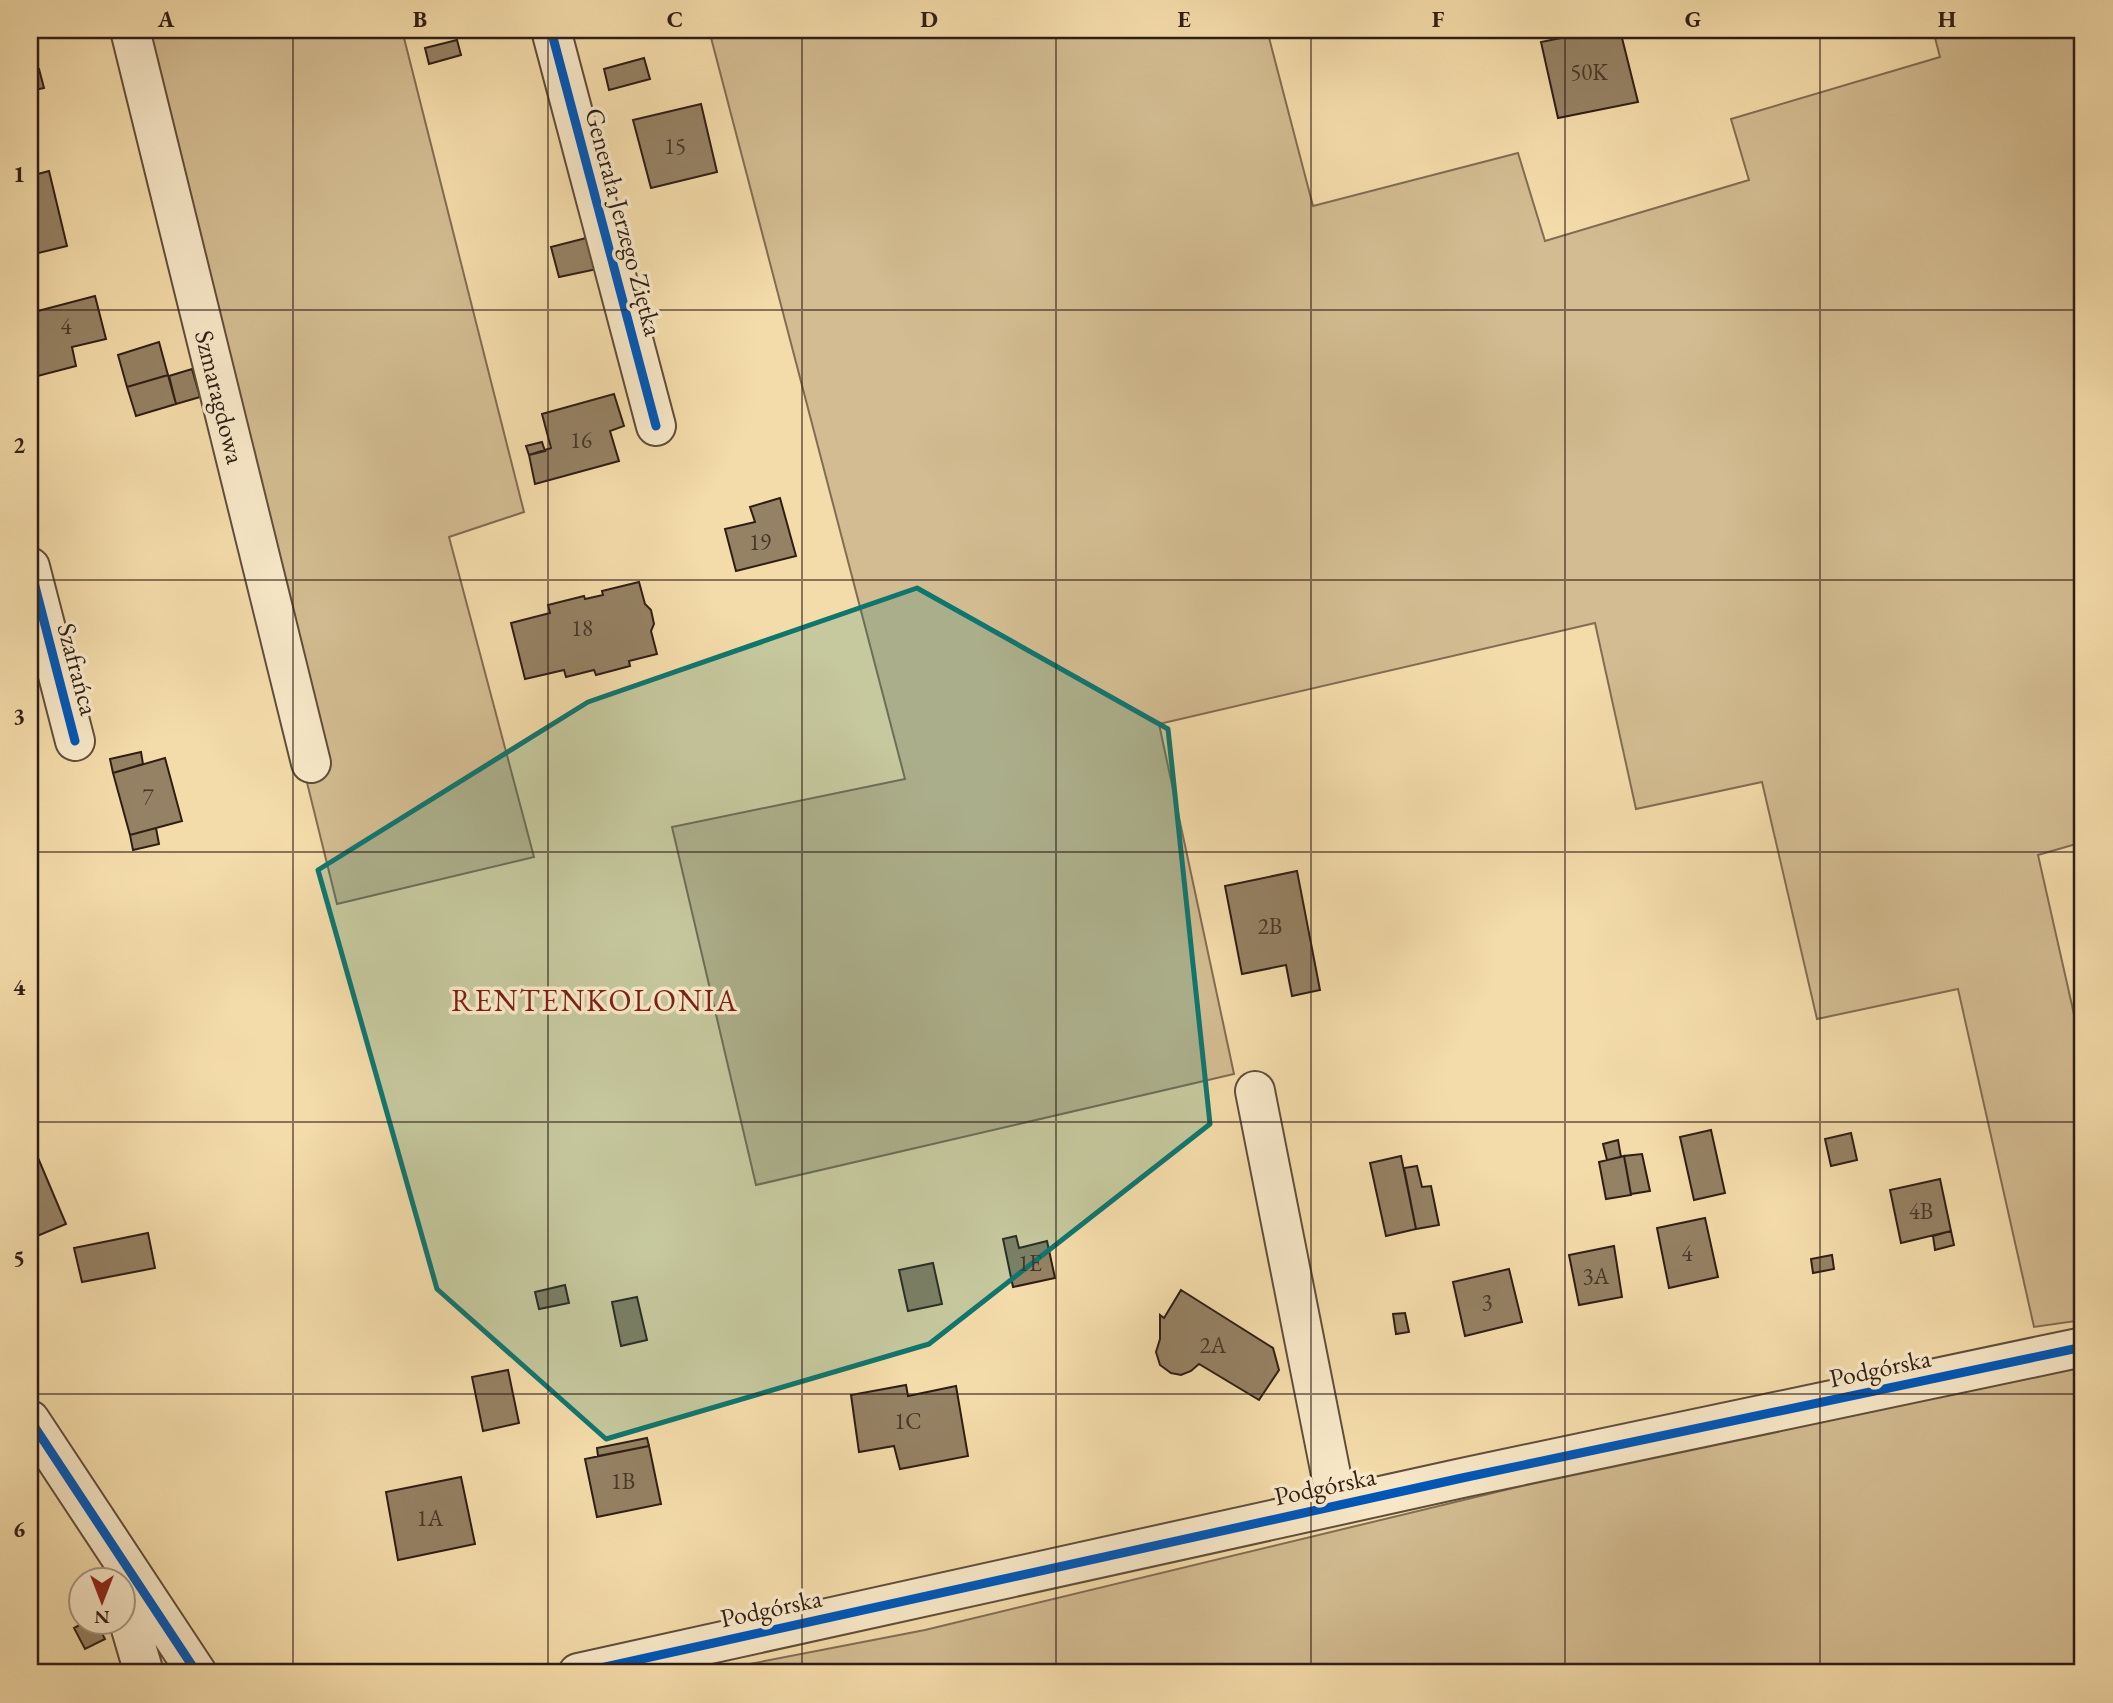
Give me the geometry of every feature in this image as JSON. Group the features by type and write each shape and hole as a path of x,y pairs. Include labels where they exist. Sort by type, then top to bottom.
{"street":[{"name":"Szmaragdowa","path":"130,30 311,763"},
{"name":"Generała Jerzego Ziętka","path":"551,30 656,426"},
{"name":"Szafrańca","path":"30,566 75,741"},
{"path":"1255,1091 1337,1505"},
{"name":"Podgórska","path":"578,1673 1337,1505 2083,1347"},
{"path":"30,1420 197,1673"},
{"path":"105,1534 114,1566"},
{"path":"133,1636 144,1673"}],"highlighted area":[{"path":"917,588 1168,729 1210,1124 929,1344 606,1439 437,1289 318,870 588,702"}],"shaded area":[{"path":"121,30 402,30 524,512 449,537 534,857 337,904"},
{"path":"709,30 1267,30 1313,206 1518,153 1545,241 1749,180 1731,119 1940,57 1933,30 2083,30 2083,87 2077,89 2083,116 2083,842 2038,855 2083,1054 2083,1320 2034,1327 1958,989 1817,1019 1762,782 1636,809 1595,623 1159,724 1234,1074 756,1185 672,827 905,779"},
{"path":"2083,1364 2083,1673 703,1673 925,1630 1588,1470"}],"building":[{"path":"1601,30 1620,30 1638,102 1558,118 1541,42"},
{"path":"457,40 461,55 429,64 425,48"},
{"path":"644,58 650,79 609,90 604,69"},
{"path":"39,69 44,88 30,91 30,71"},
{"path":"701,104 717,172 651,188 633,120"},
{"path":"49,171 67,246 30,255 30,176"},
{"path":"590,237 597,269 559,277 551,247"},
{"path":"95,296 106,339 72,347 76,366 30,378 30,313"},
{"path":"159,342 168,375 127,387 118,355"},
{"path":"192,369 200,397 176,404 169,376"},
{"path":"168,375 176,404 136,416 127,387"},
{"path":"614,394 624,426 610,431 619,461 535,484 529,455 551,448 542,414"},
{"path":"542,442 545,451 529,455 526,446"},
{"path":"780,498 796,556 736,571 725,529 755,522 750,507"},
{"path":"639,582 645,604 651,610 654,624 651,631 657,654 629,661 630,666 596,675 594,670 566,677 564,670 525,679 511,623 550,613 548,605 584,596 585,599 603,595 602,591"},
{"path":"141,752 143,764 113,773 110,759"},
{"path":"165,758 182,821 130,835 113,773"},
{"path":"156,828 159,844 133,850 130,835"},
{"path":"1297,871 1320,990 1292,996 1286,965 1242,974 1225,886"},
{"path":"1711,1130 1725,1193 1694,1200 1680,1137"},
{"path":"1851,1133 1857,1160 1831,1166 1825,1139"},
{"path":"30,1139 66,1224 30,1239"},
{"path":"1618,1140 1621,1157 1607,1160 1603,1144"},
{"path":"1642,1154 1650,1191 1631,1194 1624,1156"},
{"path":"1401,1156 1416,1229 1386,1236 1370,1163"},
{"path":"1624,1156 1631,1195 1606,1199 1599,1162"},
{"path":"1417,1166 1422,1187 1431,1186 1439,1225 1416,1229 1404,1168"},
{"path":"1940,1179 1951,1231 1901,1243 1890,1190"},
{"path":"1705,1218 1718,1277 1669,1288 1657,1228"},
{"path":"1951,1231 1954,1245 1935,1250 1933,1236"},
{"path":"148,1233 155,1268 82,1282 74,1248"},
{"path":"1016,1236 1019,1248 1047,1241 1055,1278 1013,1287 1003,1239"},
{"path":"1614,1246 1622,1297 1579,1305 1569,1255"},
{"path":"1832,1255 1834,1269 1813,1273 1811,1259"},
{"path":"933,1263 942,1304 908,1311 899,1270"},
{"path":"1509,1269 1522,1322 1465,1336 1453,1282"},
{"path":"565,1285 569,1303 539,1309 535,1292"},
{"path":"1181,1290 1273,1348 1279,1370 1259,1400 1199,1364 1181,1375 1171,1373 1160,1365 1156,1352 1160,1339 1160,1315 1164,1318"},
{"path":"637,1297 647,1340 621,1346 612,1302"},
{"path":"1405,1313 1409,1332 1396,1334 1393,1314"},
{"path":"508,1370 519,1423 483,1431 472,1377"},
{"path":"906,1385 908,1396 956,1386 968,1456 900,1469 894,1446 859,1452 851,1395"},
{"path":"647,1438 649,1446 598,1456 597,1448"},
{"path":"649,1446 661,1504 597,1517 585,1459"},
{"path":"461,1477 475,1544 398,1560 386,1492"},
{"path":"78,1636 103,1636 105,1639 85,1649"}],"cycle path":[{"path":"551,30 656,426"},
{"path":"30,567 75,741"},
{"path":"578,1673 1462,1478 2083,1347"},
{"path":"30,1420 197,1673"}],"district":[{"name":"RENTENKOLONIA","path":"595,1000"}]}
